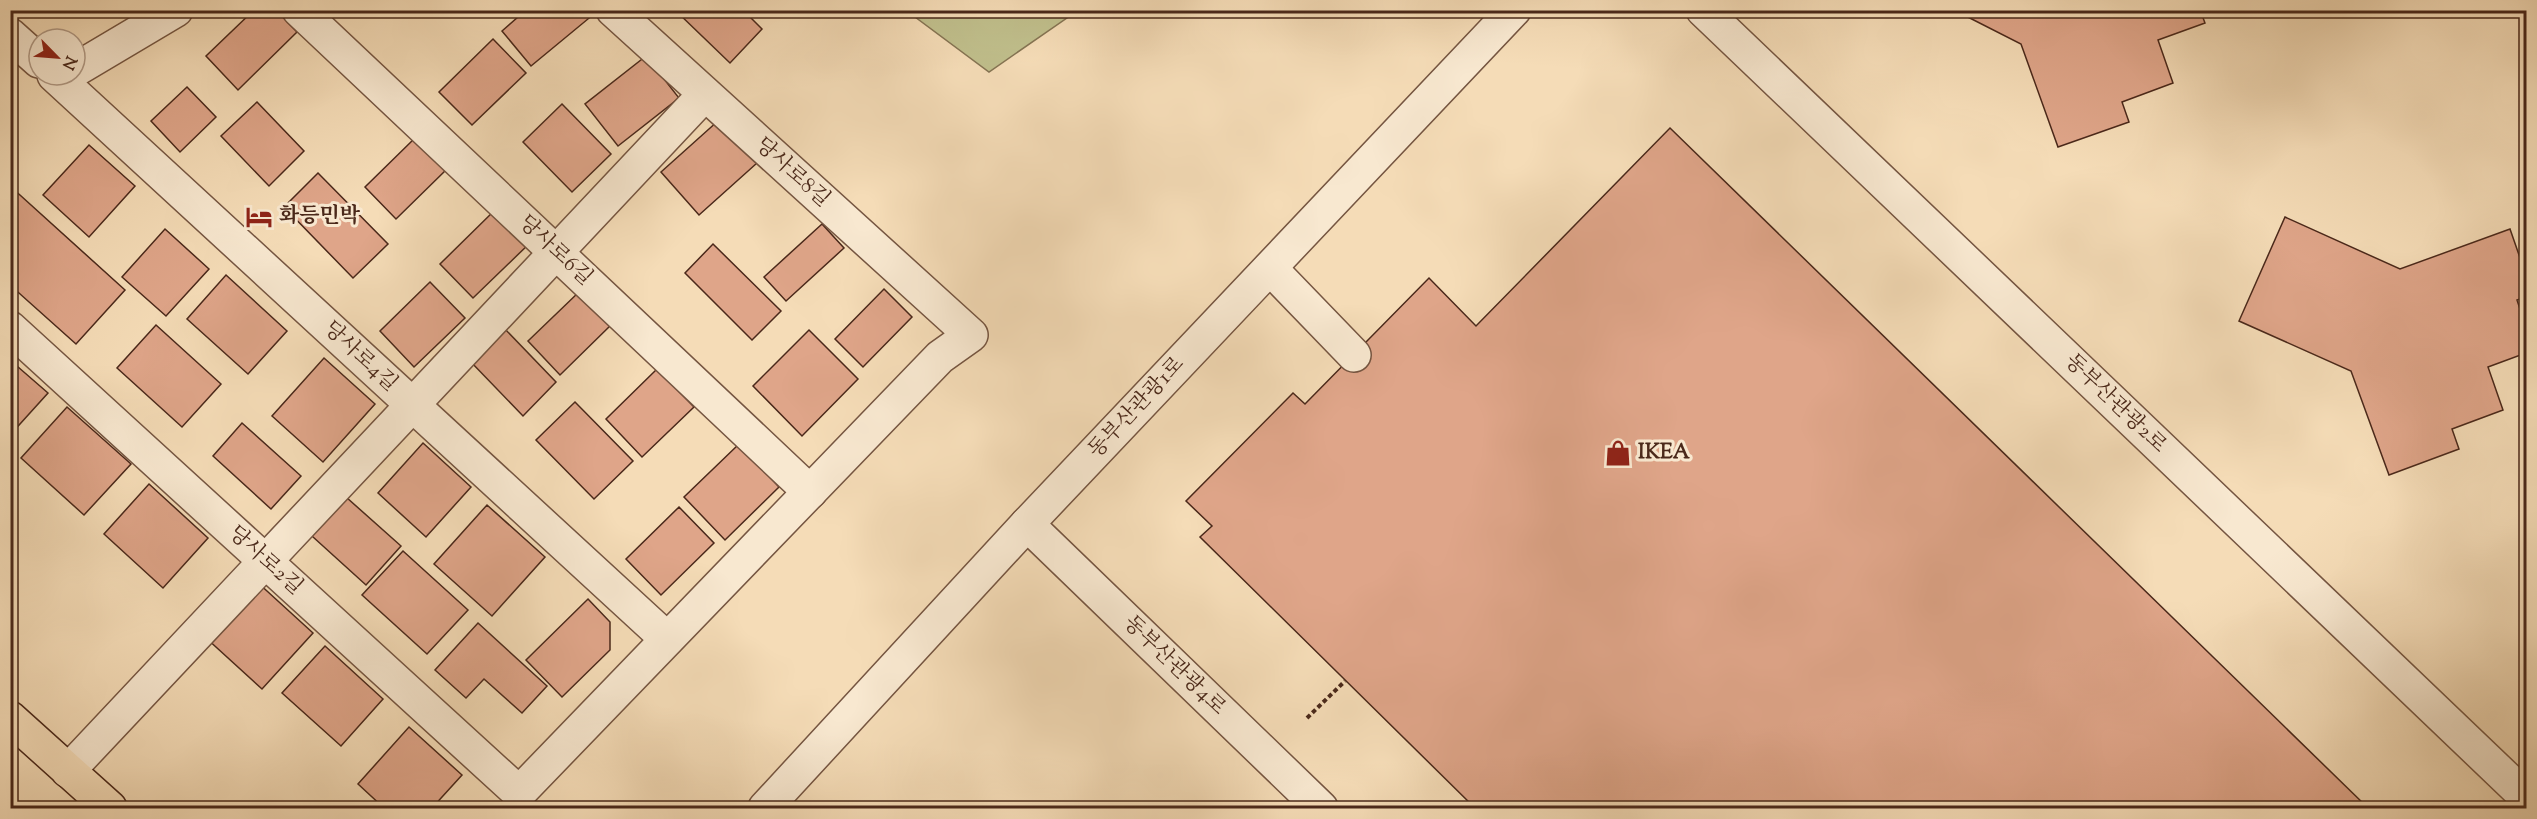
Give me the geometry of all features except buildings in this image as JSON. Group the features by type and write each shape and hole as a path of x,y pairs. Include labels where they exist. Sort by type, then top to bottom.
{"main road":[{"path":"10,718 110,808"}],"street":[{"path":"87,57 176,10"},
{"name":"당사로6길","path":"299,10 810,492"},
{"name":"당사로8길","path":"613,10 970,335 940,357 810,492"},
{"name":"동부산관광1로","path":"765,808 1027,524 1514,10"},
{"name":"동부산관광2로","path":"1703,10 2526,797"},
{"name":"당사로4길","path":"10,35 27,48"},
{"name":"당사로4길","path":"75,87 412,405 667,639"},
{"path":"68,771 705,94"},
{"path":"1270,268 1354,355"},
{"name":"당사로2길","path":"10,328 519,793 667,639"},
{"path":"667,639 810,492"},
{"name":"동부산관광4로","path":"1027,524 1321,808"}],"path":[{"path":"1307,718 1345,681"}],"shaded area":[{"path":"907,11 1077,11 989,72"}],"place":[{"name":"화등민박","path":"259,217"},
{"name":"IKEA","path":"1618,453"}]}
